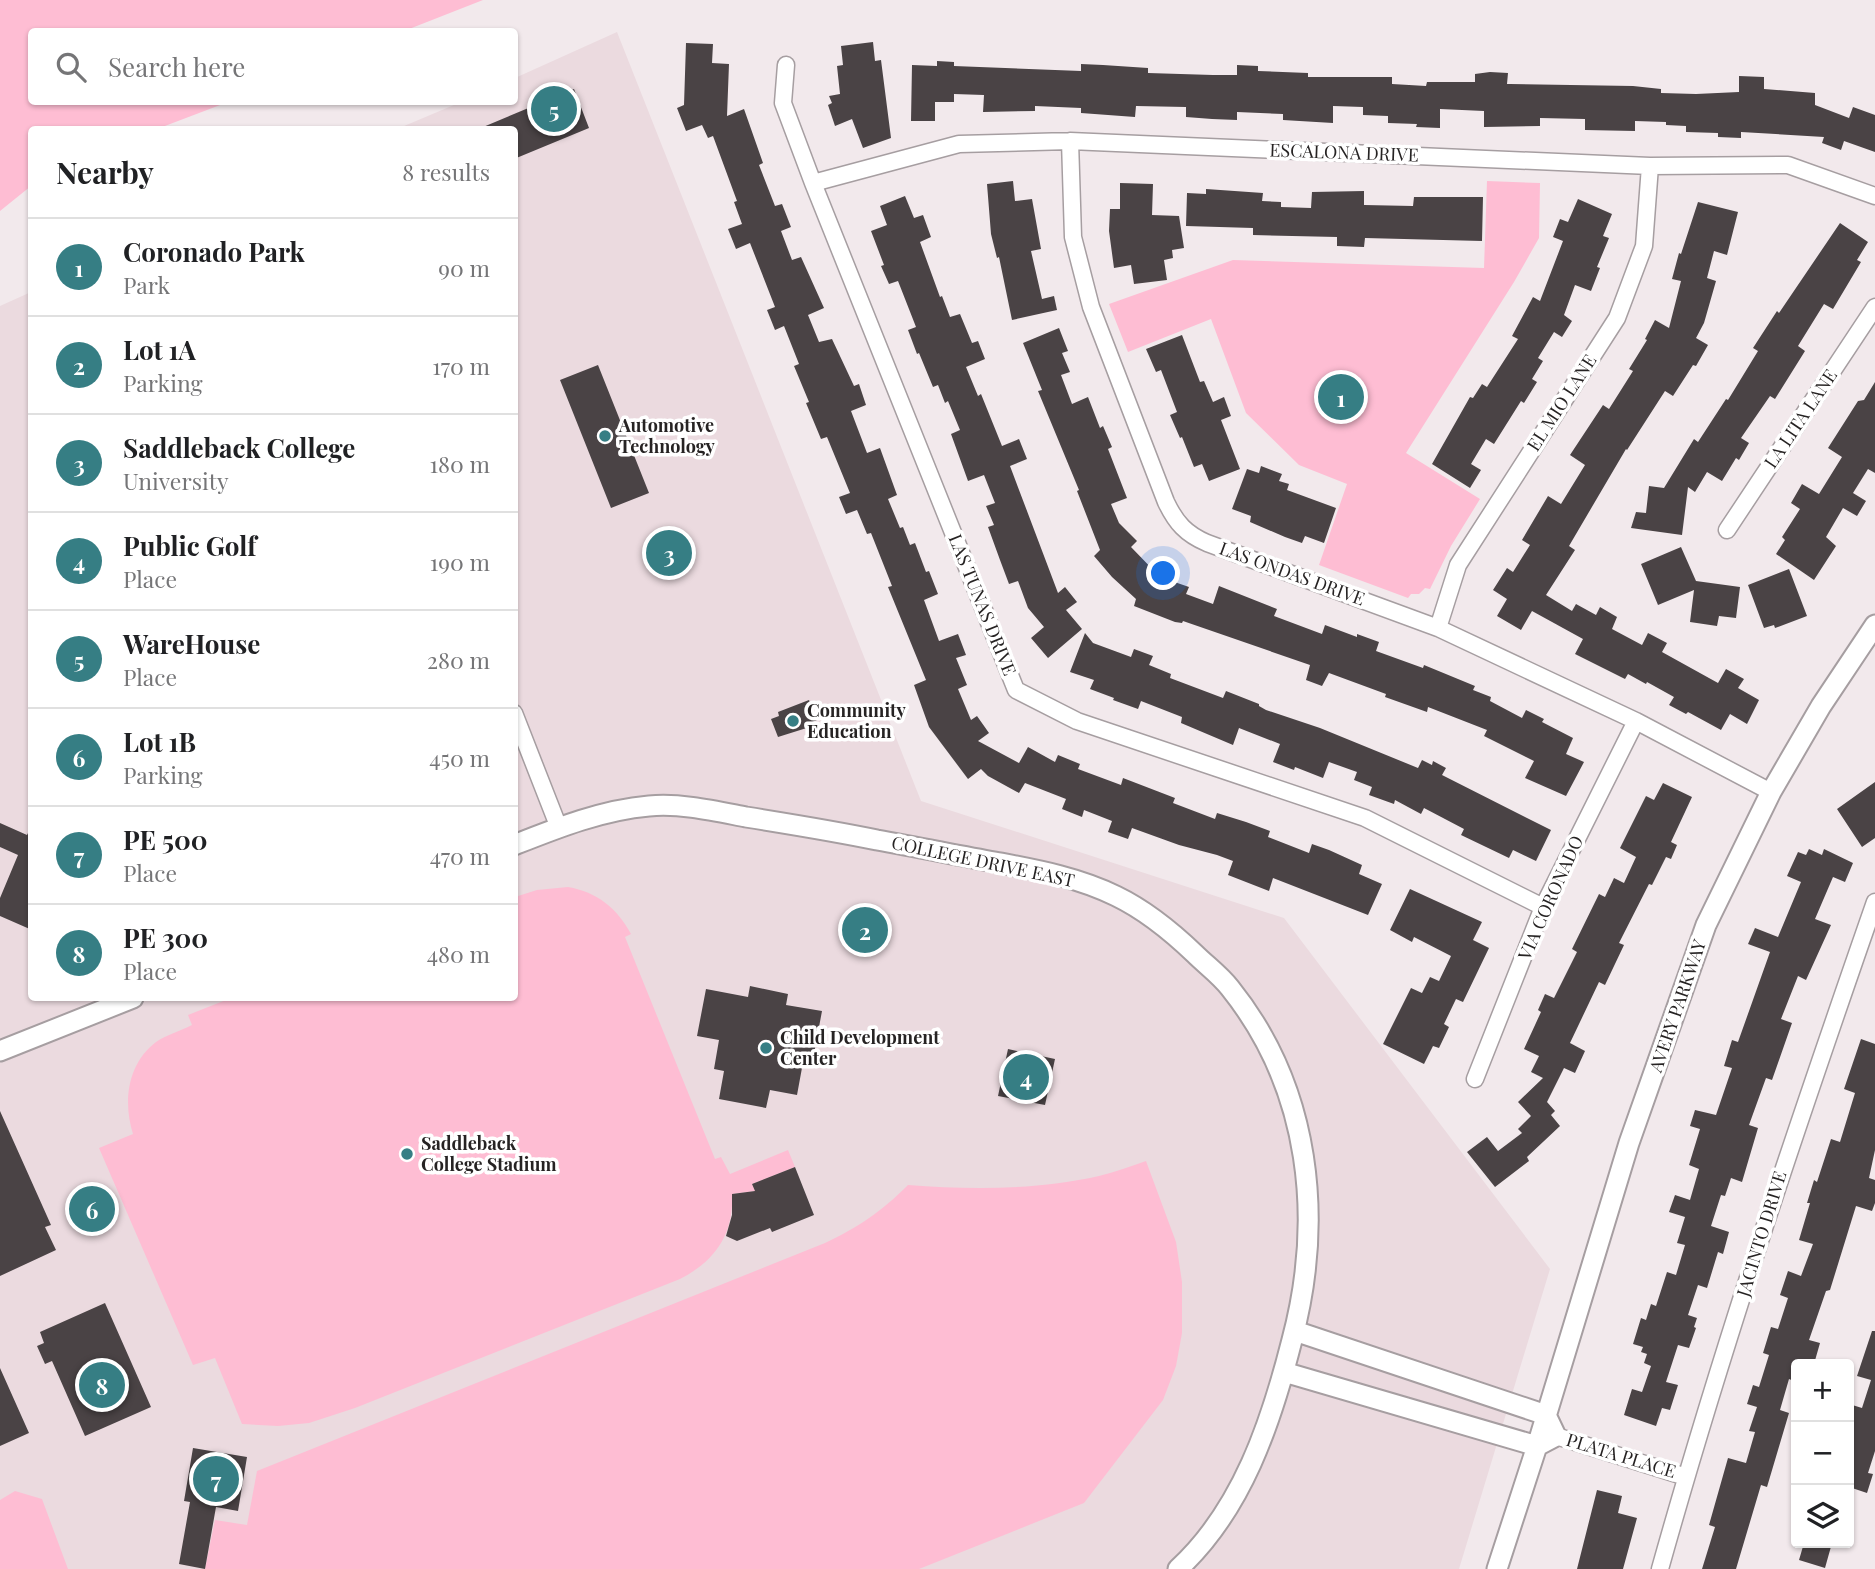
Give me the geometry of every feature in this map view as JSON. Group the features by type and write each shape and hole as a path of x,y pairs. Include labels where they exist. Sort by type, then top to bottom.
{"street":[{"name":"LAS TUNAS DRIVE","path":"786,65 783,103 1016,690 1077,721 1365,818 1543,907"},
{"name":"ESCALONA DRIVE","path":"813,183 959,144 1069,141 1650,166 1788,165 1875,196"},
{"name":"LAS ONDAS DRIVE","path":"1069,141 1073,237 1091,307 1173,517 1192,536 1437,628 1636,721 1770,793"},
{"name":"EL MIO LANE","path":"1437,628 1458,565 1617,318 1644,246 1650,166"},
{"name":"LA LITA LANE","path":"1727,530 1875,307"},
{"name":"AVERY PARKWAY","path":"1497,1569 1629,1143 1706,925 1770,793 1821,706 1875,625"},
{"name":"VIA CORONADO","path":"1475,1079 1543,907 1636,721"},
{"path":"518,723 559,828"},
{"name":"COLLEGE DRIVE EAST","path":"518,843 596,816 649,806 698,808 1062,875 1118,897 1168,929 1229,986 1266,1042 1303,1143 1308,1188 1306,1279 1284,1372 1253,1459 1237,1493 1216,1527 1178,1569"},
{"name":"JACINTO DRIVE","path":"1661,1569 1686,1477 1785,1160 1875,902"},
{"path":"0,1051 125,1001"},
{"path":"1284,1372 1537,1446 1556,1436 1546,1415 1295,1331"},
{"name":"PLATA PLACE","path":"1556,1436 1686,1477"}],"shaded area":[{"path":"0,0 483,0 412,28 28,28 28,105 220,105 165,126 28,126 28,188 0,211"},
{"path":"617,32 921,801 1284,918 1550,1269 1459,1569 0,1569 0,306 28,293 28,1001 518,1001 518,126 404,126 454,105 518,105 518,77"},
{"path":"1487,181 1540,183 1539,238 1406,453 1480,499 1451,546 1430,589 1425,588 1419,594 1411,594 1408,598 1319,565 1347,484 1299,465 1246,413 1211,319 1128,352 1109,304 1233,260 1484,268"},
{"name":"Saddleback College Stadium","path":"568,887 597,897 613,909 631,934 625,937 715,1159 721,1157 730,1174 788,1150 795,1167 752,1184 755,1191 732,1194 730,1222 720,1245 703,1264 680,1279 355,1408 309,1423 278,1426 242,1424 215,1358 193,1365 99,1148 133,1134 128,1097 133,1072 139,1061 156,1042 192,1025 188,1015 223,1001 518,1001 518,896 537,890"},
{"path":"1146,1161 1176,1242 1182,1282 1182,1333 1176,1366 1163,1400 1084,1503 919,1569 205,1569 215,1520 247,1525 257,1471 825,1243 870,1218 908,1185 980,1188 1052,1184 1099,1176"},
{"path":"15,1491 42,1499 68,1569 0,1569 0,1500"}],"building":[{"path":"873,42 875,61 881,60 891,138 863,148 852,119 835,126 828,105 832,103 829,96 840,94 837,66 843,65 841,46"},
{"path":"686,43 713,44 712,63 729,64 727,116 744,109 763,163 759,165 775,206 782,204 791,227 781,231 792,260 801,257 824,308 808,315 819,342 832,339 854,386 859,384 866,405 851,411 867,453 880,448 897,495 888,499 910,545 915,543 938,594 924,600 939,641 958,634 966,655 956,658 967,685 958,689 971,720 977,716 989,733 978,741 1019,763 1028,747 1055,762 1058,755 1080,764 1078,769 1121,785 1123,778 1175,798 1173,803 1215,819 1217,813 1270,831 1268,837 1309,853 1312,844 1329,850 1362,865 1359,874 1382,884 1368,915 1273,878 1269,891 1228,875 1233,861 1217,855 1132,828 1128,839 1108,832 1112,821 1084,810 1082,817 1062,809 1066,799 1025,783 1019,793 988,776 981,769 968,779 929,727 914,685 926,680 888,587 892,586 871,533 867,534 857,510 846,514 839,497 850,493 827,437 821,439 806,403 809,402 794,366 799,364 784,326 775,330 767,310 775,307 750,243 736,249 728,229 742,224 734,202 737,201 713,136 708,138 702,125 686,131 677,108 684,105"},
{"path":"937,61 954,62 954,66 1081,71 1081,64 1103,65 1148,68 1148,73 1213,75 1237,75 1237,65 1258,66 1258,71 1308,73 1308,77 1392,77 1392,84 1426,86 1427,82 1475,82 1475,74 1490,72 1508,73 1507,84 1633,86 1661,89 1661,93 1696,94 1739,92 1739,76 1764,77 1764,89 1815,93 1815,105 1849,118 1853,107 1875,115 1875,152 1844,141 1841,150 1822,143 1824,137 1741,132 1741,138 1718,137 1718,133 1686,132 1686,126 1666,125 1666,122 1635,121 1635,131 1585,130 1585,119 1540,118 1540,126 1484,127 1484,111 1440,109 1440,128 1388,123 1388,116 1363,115 1363,107 1333,106 1333,123 1283,120 1283,114 1237,112 1237,120 1186,117 1186,107 1136,106 1135,117 1081,113 1081,108 1035,106 1035,111 983,112 984,95 954,94 954,102 935,102 935,121 911,121 912,65 937,66"},
{"path":"574,89 589,128 518,157 518,126 486,126"},
{"path":"1013,181 1015,201 1032,199 1041,249 1031,251 1042,299 1054,296 1057,310 1012,320 999,257 997,258 991,234 987,184"},
{"path":"1120,183 1153,184 1152,215 1179,216 1184,248 1172,250 1173,258 1164,260 1167,280 1134,284 1131,265 1114,268 1109,231 1110,209 1120,209"},
{"path":"1206,189 1263,193 1262,201 1281,202 1281,207 1311,208 1312,192 1364,191 1364,205 1413,206 1414,197 1483,197 1482,241 1365,238 1364,247 1337,246 1337,237 1253,235 1253,228 1186,226 1187,193 1206,194"},
{"path":"905,196 914,218 923,215 931,237 920,242 940,297 942,296 950,317 960,314 972,343 978,341 985,359 966,367 978,396 981,394 1002,446 1019,439 1027,459 1010,466 1058,593 1065,587 1077,602 1066,610 1082,629 1048,658 1031,638 1044,627 1028,608 1018,581 1009,584 988,527 994,525 986,506 995,503 984,475 968,481 951,434 960,430 948,401 945,403 938,385 933,387 919,353 917,354 908,330 916,327 898,281 889,284 881,266 884,265 871,231 887,225 880,206"},
{"path":"1578,199 1612,214 1603,236 1609,238 1597,267 1600,268 1591,291 1575,285 1564,315 1572,321 1562,337 1554,332 1538,358 1543,361 1532,379 1537,382 1524,403 1521,401 1494,444 1486,439 1471,464 1481,470 1470,488 1432,464 1470,397 1473,398 1482,384 1487,387 1518,339 1512,336 1533,297 1540,301 1563,241 1553,237 1560,219 1568,222"},
{"path":"1698,202 1738,212 1727,255 1714,251 1707,278 1716,281 1704,323 1696,338 1708,345 1673,396 1665,391 1626,449 1569,546 1575,550 1546,595 1572,611 1576,604 1596,615 1600,607 1617,617 1612,629 1642,645 1648,633 1667,643 1662,652 1718,683 1726,669 1744,679 1738,688 1759,700 1747,724 1730,714 1721,730 1669,705 1674,697 1647,682 1646,684 1628,674 1625,679 1575,654 1583,639 1532,611 1521,630 1497,616 1507,599 1493,590 1507,568 1513,572 1530,545 1522,540 1548,496 1561,504 1585,465 1570,455 1603,405 1609,409 1633,371 1629,369 1647,340 1645,339 1655,320 1669,328 1681,281 1672,279"},
{"path":"1840,223 1868,242 1857,260 1861,262 1833,309 1824,304 1798,346 1805,351 1775,399 1770,396 1741,438 1749,443 1739,460 1736,458 1722,481 1707,472 1695,492 1688,487 1682,535 1631,528 1636,512 1646,513 1649,486 1664,488 1694,439 1698,442 1758,351 1753,348"},
{"path":"1059,328 1068,351 1062,353 1070,372 1061,375 1072,404 1088,397 1100,428 1103,426 1112,447 1108,449 1127,498 1111,504 1119,523 1137,541 1131,547 1160,577 1189,587 1186,594 1213,604 1219,586 1277,609 1274,616 1322,634 1325,625 1379,642 1376,651 1423,668 1424,665 1475,686 1473,690 1491,697 1490,701 1522,718 1526,710 1544,719 1542,722 1573,738 1566,754 1584,762 1566,796 1525,778 1534,761 1484,736 1487,730 1428,707 1427,712 1385,697 1386,694 1329,673 1322,686 1306,680 1310,665 1183,621 1175,622 1134,606 1136,599 1094,556 1100,550 1077,491 1079,490 1038,391 1042,390 1023,343"},
{"path":"1182,335 1200,382 1204,381 1213,402 1224,397 1231,416 1221,420 1240,469 1209,481 1202,464 1194,467 1182,437 1180,438 1170,415 1177,412 1161,370 1156,372 1146,349"},
{"name":"Automotive Technology","path":"598,365 649,493 611,508 560,380"},
{"path":"1875,382 1875,473 1868,469 1853,493 1866,501 1857,516 1843,508 1826,537 1836,546 1814,580 1776,554 1785,540 1782,537 1800,509 1791,503 1802,484 1819,494 1842,457 1828,448 1858,401 1864,400"},
{"path":"1261,466 1282,474 1279,481 1289,484 1287,490 1336,508 1324,543 1305,536 1302,543 1285,537 1250,522 1251,516 1232,509 1247,469 1259,473"},
{"path":"1681,547 1696,581 1740,587 1736,618 1719,616 1717,626 1690,622 1694,590 1658,605 1641,564"},
{"path":"1789,569 1807,616 1775,628 1774,625 1764,628 1748,585"},
{"path":"1085,633 1093,643 1131,657 1134,649 1153,656 1149,665 1171,674 1170,678 1223,698 1226,691 1259,704 1266,710 1320,728 1418,768 1422,760 1432,765 1433,761 1446,768 1442,775 1551,830 1536,861 1513,850 1509,858 1461,835 1464,829 1424,808 1421,814 1395,800 1394,804 1369,795 1372,787 1354,780 1357,772 1329,762 1323,778 1295,767 1294,770 1273,762 1280,744 1239,728 1233,745 1181,723 1182,717 1141,701 1138,709 1113,700 1114,698 1090,689 1094,680 1070,672"},
{"name":"Community Education","path":"809,700 817,720 812,722 813,726 778,737 771,719 779,716 778,712"},
{"path":"1875,782 1875,838 1862,847 1837,809"},
{"path":"1663,783 1692,797 1671,842 1677,845 1671,859 1666,857 1652,885 1649,884 1619,943 1624,945 1605,985 1599,982 1570,1043 1585,1051 1575,1073 1564,1068 1547,1102 1555,1111 1551,1115 1560,1126 1527,1157 1529,1161 1495,1187 1467,1152 1487,1137 1498,1151 1522,1133 1518,1129 1531,1116 1518,1102 1543,1078 1531,1072 1539,1056 1524,1049 1541,1012 1538,1010 1545,994 1554,998 1577,952 1572,949 1599,894 1605,897 1614,878 1624,883 1636,857 1620,848 1646,796 1654,800"},
{"path":"0,823 27,835 28,833 28,928 0,916 0,898 18,855 0,847"},
{"path":"1809,849 1822,855 1824,849 1853,863 1845,882 1833,877 1815,919 1831,925 1806,980 1798,976 1781,1019 1792,1023 1772,1080 1766,1078 1749,1125 1758,1128 1742,1182 1731,1178 1725,1196 1721,1195 1711,1226 1729,1232 1723,1254 1718,1252 1707,1288 1698,1285 1688,1315 1697,1318 1696,1328 1689,1348 1678,1345 1666,1382 1678,1385 1670,1410 1662,1408 1656,1426 1624,1415 1632,1389 1642,1392 1651,1366 1644,1363 1647,1354 1641,1352 1643,1347 1633,1344 1641,1318 1646,1320 1651,1304 1656,1306 1667,1272 1676,1275 1685,1245 1677,1243 1685,1217 1669,1212 1675,1195 1690,1200 1699,1169 1689,1165 1700,1129 1690,1126 1695,1110 1716,1115 1732,1068 1724,1066 1732,1040 1738,1042 1770,952 1748,944 1755,928 1778,937 1801,882 1787,876 1798,852 1806,855"},
{"path":"1410,889 1482,922 1473,940 1489,948 1463,1002 1456,999 1444,1024 1449,1027 1439,1048 1433,1046 1424,1064 1383,1044 1411,988 1422,993 1430,977 1439,981 1451,956 1414,937 1412,942 1390,930"},
{"name":"Child Development Center","path":"750,986 788,994 786,1005 822,1011 813,1059 804,1057 797,1095 770,1090 766,1108 719,1099 724,1071 714,1069 719,1040 697,1036 706,989 748,997"},
{"path":"1861,1039 1875,1044 1875,1150 1869,1178 1875,1180 1875,1203 1872,1211 1856,1206 1830,1290 1826,1291 1809,1340 1820,1343 1815,1359 1791,1359 1791,1380 1789,1379 1780,1410 1789,1413 1767,1487 1761,1485 1736,1569 1702,1569 1715,1527 1709,1525 1728,1458 1746,1463 1755,1432 1749,1431 1757,1407 1747,1404 1753,1385 1759,1387 1769,1355 1763,1353 1771,1327 1778,1329 1788,1298 1780,1295 1788,1271 1801,1276 1813,1244 1799,1240 1814,1180 1817,1182 1831,1139 1840,1142 1855,1093 1844,1089"},
{"path":"1008,1049 1055,1059 1045,1105 998,1096"},
{"path":"0,1111 51,1225 45,1227 56,1250 0,1276"},
{"path":"795,1167 814,1215 772,1232 770,1228 737,1241 726,1236 732,1215 732,1194 755,1191 752,1184"},
{"path":"105,1303 151,1407 85,1436 52,1361 45,1364 37,1346 44,1343 40,1332"},
{"path":"1872,1331 1875,1331 1875,1451 1868,1473 1873,1474 1867,1493 1854,1489 1854,1406 1862,1408 1871,1380 1857,1376"},
{"path":"0,1368 29,1433 0,1446"},
{"path":"193,1448 247,1457 238,1511 216,1507 205,1569 179,1564 190,1502 184,1501"},
{"path":"1597,1490 1622,1496 1618,1513 1637,1518 1623,1569 1577,1569"},
{"path":"1803,1548 1831,1548 1825,1568 1799,1560"}],"place":[{"name":"WareHouse","path":"554,109"},
{"name":"Coronado Park","path":"1341,397"},
{"name":"Automotive Technology","path":"605,436"},
{"name":"Saddleback College","path":"669,553"},
{"name":"Community Education","path":"793,721"},
{"name":"Lot 1A","path":"865,930"},
{"name":"Child Development Center","path":"766,1048"},
{"name":"Public Golf","path":"1026,1077"},
{"name":"Saddleback College Stadium","path":"407,1154"},
{"name":"Lot 1B","path":"92,1209"},
{"name":"PE 300","path":"102,1385"},
{"name":"PE 500","path":"216,1479"}]}
